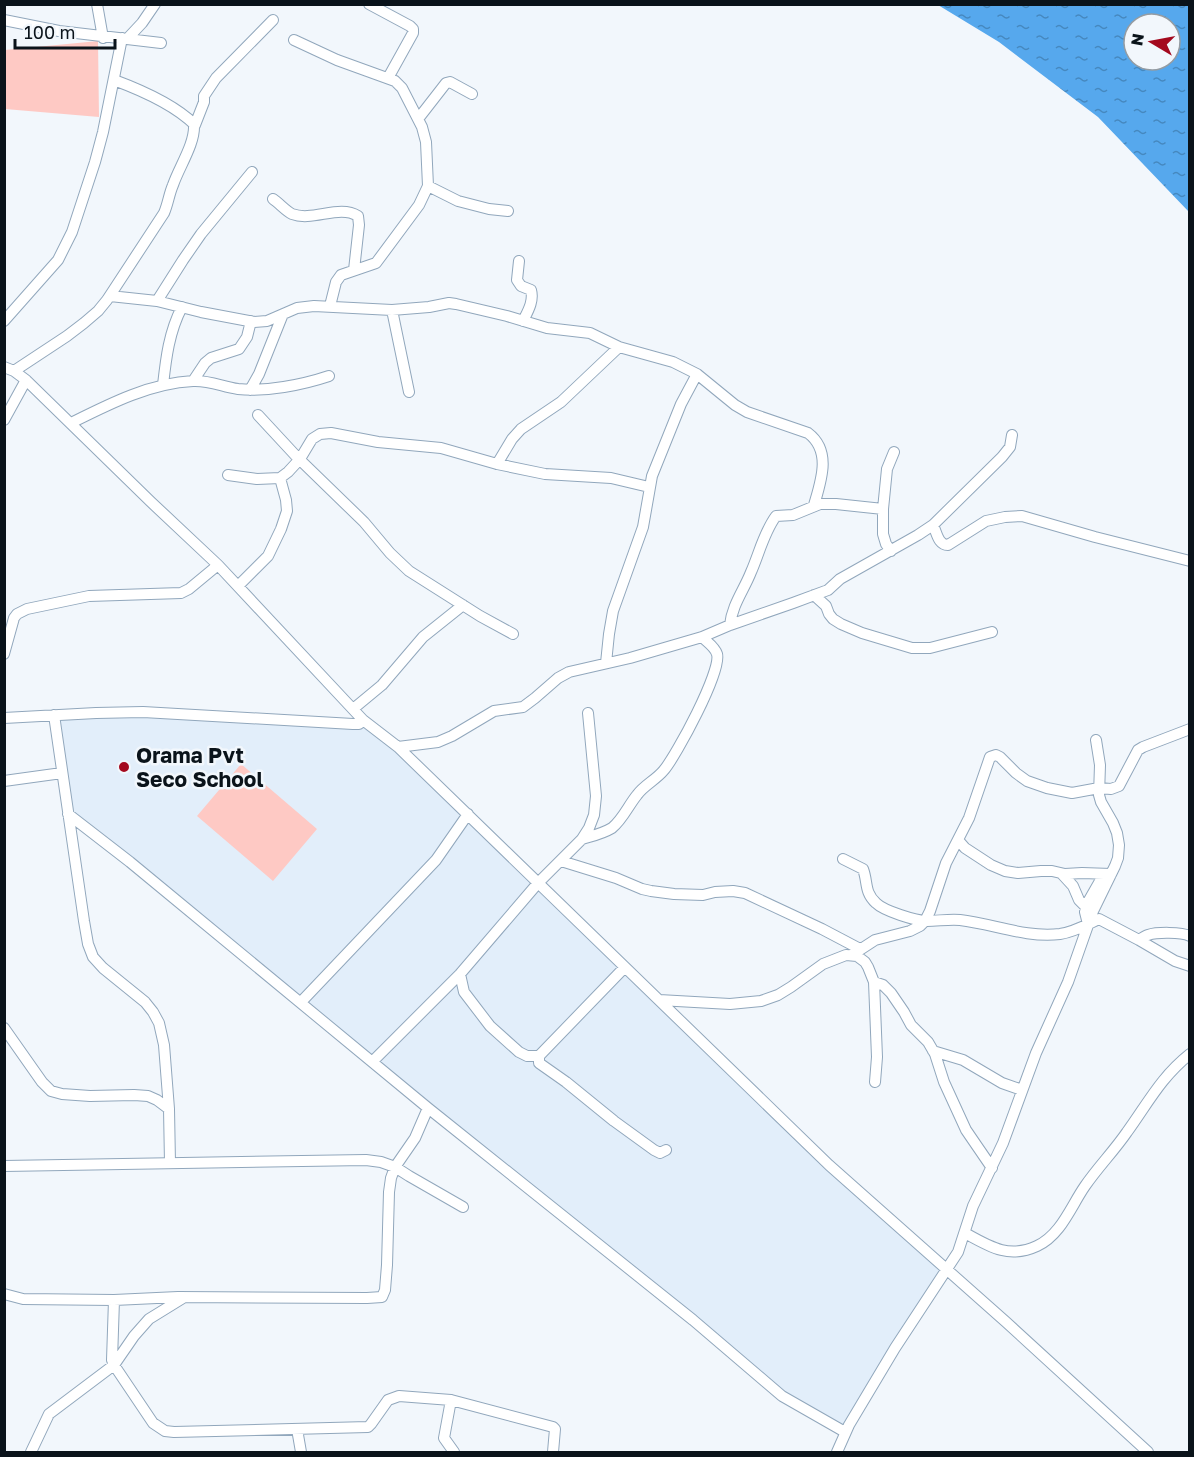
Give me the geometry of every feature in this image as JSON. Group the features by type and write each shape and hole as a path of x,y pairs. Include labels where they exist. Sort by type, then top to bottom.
{"street":[{"path":"97,4 103,38"},
{"path":"4,321 58,260 67,246 95,162 124,39 142,23 155,4"},
{"path":"369,4 413,29 413,33 388,78"},
{"path":"4,20 103,38 161,44"},
{"path":"273,20 216,78 204,96 204,102 194,125 193,138 172,187 164,213 110,296 84,323 9,369 27,380 218,565 363,720 398,747 829,1165 1148,1452"},
{"path":"294,40 337,60 395,81 402,88 422,126 426,142 428,186 419,205 375,263 341,275 336,282 330,306"},
{"path":"114,80 159,101 187,117 195,125"},
{"path":"418,119 446,83 450,82 472,93"},
{"path":"157,301 201,234 252,172"},
{"path":"428,186 458,201 508,211"},
{"path":"273,199 292,213 312,217 326,213 351,213 358,216 354,270"},
{"path":"519,261 517,280 521,286 531,290 532,294 523,321"},
{"path":"110,296 157,301 251,321 267,321 297,308 314,306 392,310 452,304 501,314 547,328 590,333 619,347 673,362 698,374 735,405 747,412 808,433 820,448 824,460 814,505"},
{"path":"163,385 166,351 175,320 182,307"},
{"path":"392,310 409,392"},
{"path":"250,390 260,374 283,314"},
{"path":"193,381 211,358 241,346 247,337 251,321"},
{"path":"497,464 521,429 561,402 619,347"},
{"path":"606,663 614,611 620,588 638,544 654,470 678,409 698,374"},
{"path":"71,423 129,396 163,385 193,381 250,390 310,383 329,376"},
{"path":"4,420 27,380"},
{"path":"258,415 409,571 513,634"},
{"path":"228,475 257,479 280,478 300,459 312,439 320,434 331,433 378,442 441,448 497,464 545,474 611,478 649,488"},
{"path":"398,747 438,742 494,711 526,705 558,678 569,672 702,637 730,624 828,590 840,579 933,525 1002,457 1010,447 1012,435"},
{"path":"891,551 883,534 883,509 886,474 894,452"},
{"path":"238,586 268,556 281,529 287,511 280,478"},
{"path":"730,624 733,607 747,583 774,518 779,515 793,515 814,505 832,503 883,509"},
{"path":"933,525 940,542 948,545 986,521 1022,516 1190,561"},
{"path":"4,654 6,635 14,618 22,611 89,596 182,593 218,565"},
{"path":"814,595 826,606 833,619 841,624 862,633 912,648 930,648 993,632"},
{"path":"353,709 382,685 423,637 463,605"},
{"path":"582,839 603,833 617,823 638,794 663,771 675,755 715,670 718,656 702,637"},
{"path":"4,718 144,712 353,724 363,720"},
{"path":"373,1061 460,974 538,883 582,839 592,822 596,806 588,713"},
{"path":"54,715 90,951 103,968 145,1002 159,1023 164,1045 170,1163"},
{"path":"659,1000 730,1004 761,1001 791,987 823,964 856,952 874,940 910,931 920,926 930,911 946,863 969,818 989,758 992,756 1000,757 1027,781 1047,788 1072,793 1100,788 1111,789 1119,786 1135,754 1143,747 1190,729"},
{"path":"837,1452 845,1432 958,1252 973,1206 1003,1143 1036,1053 1068,982 1108,874 1118,858 1117,833 1101,802 1100,765 1096,740"},
{"path":"4,781 62,774"},
{"path":"68,814 130,862 428,1108 693,1320 782,1396 845,1432"},
{"path":"301,1002 436,860 468,814"},
{"path":"958,840 966,848 1005,871 1108,874"},
{"path":"843,859 863,869 868,893 878,905 912,918 925,921 959,920 1013,931 1046,934 1068,932 1099,919 1175,961 1190,966"},
{"path":"561,861 651,891 703,895 733,891 745,893 822,929 856,952 872,975 874,982 877,1057 875,1082"},
{"path":"1062,874 1073,886 1079,900 1086,907"},
{"path":"1088,924 1086,907 1097,885 1108,874"},
{"path":"1139,940 1154,934 1183,933 1190,936"},
{"path":"538,1057 625,967"},
{"path":"460,974 464,992 490,1026 519,1052 527,1056 538,1057"},
{"path":"874,982 883,985 891,993 911,1025 925,1038 938,1060 944,1082 966,1130 992,1168"},
{"path":"4,1028 42,1082 51,1091 90,1096 148,1096 169,1110"},
{"path":"933,1051 963,1060 1002,1083 1022,1090"},
{"path":"965,1233 1004,1252 1025,1250 1046,1241 1055,1233 1091,1177 1118,1144 1163,1080 1190,1054"},
{"path":"538,1057 539,1063 645,1143 660,1153 666,1150"},
{"path":"4,1294 22,1299 114,1300 184,1297 382,1297 385,1290 387,1265 391,1178 395,1167 415,1138 428,1108"},
{"path":"4,1166 366,1160 395,1167 463,1207"},
{"path":"31,1452 49,1414 114,1365 149,1319 184,1297"},
{"path":"114,1300 112,1355 114,1365 153,1423 165,1431 368,1427 388,1400 399,1396 452,1400 553,1426 556,1432 553,1452"},
{"path":"452,1400 444,1438 454,1452"},
{"path":"297,1429 302,1452"}],"shaded area":[{"path":"98,41 99,117 5,109 5,50"},
{"path":"134,707 357,726 383,731 943,1269 842,1433 781,1393 71,811 57,715"},
{"path":"241,764 317,829 273,881 197,816"}],"water":[{"path":"938,5 1189,5 1189,212 1098,117 999,42"}],"place":[{"name":"Orama Pvt Seco School","path":"124,767"}]}
